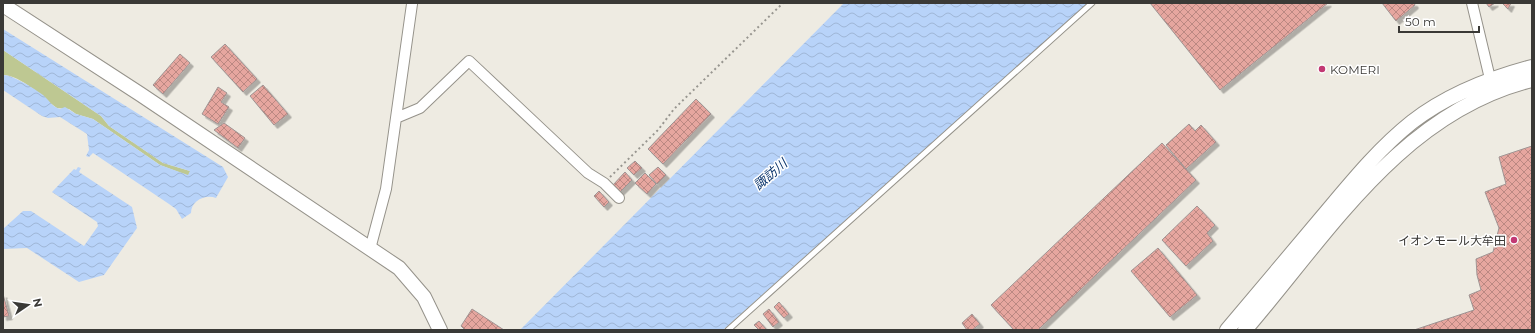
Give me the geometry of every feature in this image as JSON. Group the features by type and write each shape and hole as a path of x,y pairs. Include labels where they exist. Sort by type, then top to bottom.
{"street":[{"path":"1472,3 1489,79 1494,92"},
{"path":"370,249 386,189 412,4"},
{"path":"3,5 140,94 399,268 424,297 440,330"},
{"path":"396,118 420,108 469,61 588,173 604,183 619,198"},
{"path":"1227,330 1355,178 1385,146 1412,122 1437,106 1489,79 1532,67"},
{"path":"1245,330 1348,206 1393,158 1431,128 1484,96 1532,80"}],"lane":[{"path":"728,330 1092,3"}],"path":[{"path":"604,183 658,130 674,109 782,3"}],"green space":[{"path":"3,50 101,116 109,126 163,163 190,171 189,176 160,165 93,119 76,114 69,109 57,108 24,83 10,76 3,75"}],"water":[{"name":"諏訪川","path":"844,3 1088,3 723,330 520,330"},
{"path":"3,29 223,167 228,177 216,198 207,197 199,200 193,205 191,213 182,219 176,209 93,153 89,157 86,156 89,150 87,134 60,117 48,118 42,116 3,90 3,75 12,77 29,86 43,95 57,108 60,109 65,107 76,114 93,119 160,165 188,175 190,171 163,163 109,126 101,116 3,50"},
{"path":"78,167 81,168 79,172 132,207 137,228 104,275 79,282 27,248 3,249 3,229 23,211 31,211 84,246 98,226 97,222 52,192 74,169 76,170"}],"building":[{"path":"1150,3 1328,3 1220,90"},
{"path":"1382,3 1414,3 1415,5 1396,21"},
{"path":"1486,3 1495,3 1489,7"},
{"path":"1502,3 1511,3 1508,9"},
{"path":"225,44 257,79 243,92 211,57"},
{"path":"180,54 190,63 163,94 153,85"},
{"path":"263,85 288,114 274,125 250,96"},
{"path":"218,87 227,93 221,102 229,107 218,124 202,114"},
{"path":"696,99 711,114 663,164 648,149"},
{"path":"224,123 245,138 238,148 214,130"},
{"path":"1189,124 1195,131 1201,125 1216,142 1186,169 1166,145"},
{"path":"1162,143 1196,180 1038,330 1014,330 991,305"},
{"name":"イオンモール大牟田","path":"1532,146 1532,330 1414,330 1474,310 1469,295 1481,290 1477,275 1476,259 1493,252 1499,228 1485,192 1506,184 1499,157"},
{"path":"635,161 642,168 634,175 627,168"},
{"path":"658,167 666,175 657,184 649,175"},
{"path":"625,172 632,180 620,192 613,185"},
{"path":"645,173 656,184 647,194 635,183"},
{"path":"599,191 609,202 604,207 594,196"},
{"path":"1197,206 1215,225 1207,233 1213,241 1186,266 1162,240"},
{"path":"1158,248 1197,295 1170,317 1131,271"},
{"path":"3,294 9,316 3,317"},
{"path":"779,302 789,314 784,318 774,307"},
{"path":"472,309 504,330 465,330 461,326"},
{"path":"769,309 779,322 773,327 763,314"},
{"path":"972,314 980,324 972,330 967,330 962,323"},
{"path":"759,321 767,330 759,330 754,325"}],"place":[{"name":"KOMERI","path":"1322,69"},
{"name":"イオンモール大牟田","path":"1514,240"}]}
